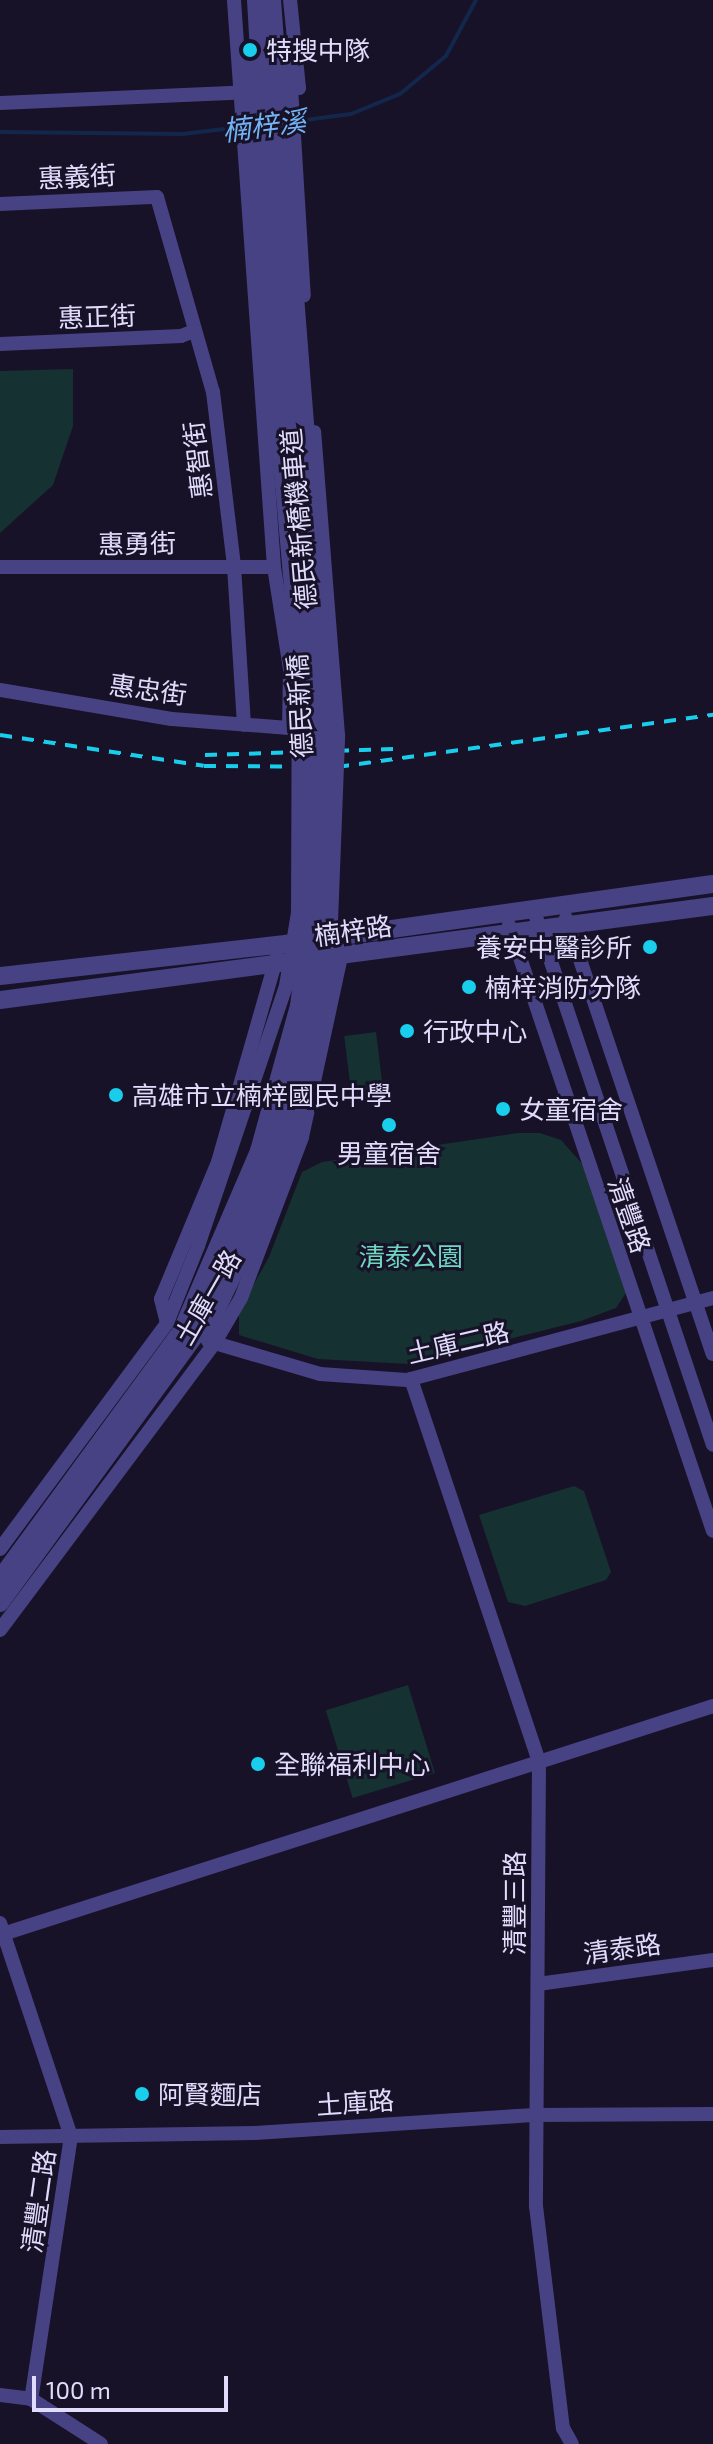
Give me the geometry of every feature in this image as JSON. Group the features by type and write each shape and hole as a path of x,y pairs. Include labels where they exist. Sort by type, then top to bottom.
{"street":[{"path":"236,0 267,53"},
{"path":"236,0 238,99 270,455 274,567"},
{"path":"256,0 267,53"},
{"path":"267,53 272,0"},
{"path":"267,53 289,0"},
{"path":"0,103 238,99 299,88 289,0"},
{"name":"德民新橋機車道","path":"181,1329 198,1246 286,986 298,913 299,678 267,53"},
{"name":"德民新橋機車道","path":"214,1344 211,1331 217,1313 247,1250 313,1059 329,974 338,825 332,627 307,349 267,53"},
{"name":"德民新橋","path":"181,1329 270,1164 301,1060 321,948 328,717 267,53"},
{"name":"惠義街","path":"0,204 157,197"},
{"name":"惠智街","path":"157,197 213,392 234,566 244,725"},
{"name":"惠正街","path":"0,344 194,331"},
{"name":"惠勇街","path":"0,567 274,567"},
{"name":"惠忠街","path":"0,690 172,719 289,728 290,669 274,567"},
{"name":"楠梓路","path":"0,976 278,945 713,884"},
{"name":"清豐路","path":"562,904 713,1354"},
{"name":"楠梓路","path":"0,1000 276,967 713,906"},
{"name":"清豐路","path":"533,908 538,931 713,1445"},
{"name":"清豐路","path":"506,913 713,1531"},
{"name":"土庫一路","path":"0,1630 214,1344 262,1253 283,1196 318,1072 345,935"},
{"name":"土庫一路","path":"181,1329 161,1299 218,1162 276,967 278,945"},
{"name":"土庫二路","path":"181,1329 214,1344 320,1374 411,1379 713,1298"},
{"name":"土庫一路","path":"0,1549 181,1329"},
{"name":"土庫一路","path":"0,1579 181,1329"},
{"name":"土庫一路","path":"0,1603 181,1329"},
{"name":"清豐三路","path":"411,1379 539,1761 536,2206 563,2428 572,2444"},
{"path":"2,1928 713,1706"},
{"name":"清豐二路","path":"2,1928 71,2136 31,2399"},
{"name":"清泰路","path":"538,1984 713,1960"},
{"name":"土庫路","path":"0,2137 255,2133 535,2115 713,2114"},
{"path":"0,2395 31,2399 101,2444"}],"green space":[{"path":"73,369 73,426 53,485 0,533 0,371"},
{"path":"376,1032 383,1092 352,1095 344,1036"},
{"name":"清泰公園","path":"518,1133 540,1133 561,1140 585,1167 626,1293 616,1308 581,1321 408,1364 318,1359 239,1335 239,1311 269,1257 302,1172 322,1162"},
{"path":"574,1486 584,1491 611,1572 606,1580 525,1606 508,1602 479,1515"},
{"path":"408,1685 435,1773 353,1798 326,1710"}],"waterway":[{"name":"楠梓溪","path":"298,121 351,114 400,94 446,56 476,0"},
{"name":"楠梓溪","path":"0,132 183,134 241,127"}],"railway":[{"path":"0,735 204,766 337,767 713,715"},
{"path":"205,755 401,749"}],"place":[{"name":"特搜中隊","path":"250,50"},
{"name":"養安中醫診所","path":"650,947"},
{"name":"楠梓消防分隊","path":"469,987"},
{"name":"行政中心","path":"407,1031"},
{"name":"高雄市立楠梓國民中學","path":"116,1095"},
{"name":"女童宿舍","path":"503,1109"},
{"name":"男童宿舍","path":"389,1125"},
{"name":"全聯福利中心","path":"258,1764"},
{"name":"阿賢麵店","path":"142,2094"}]}
